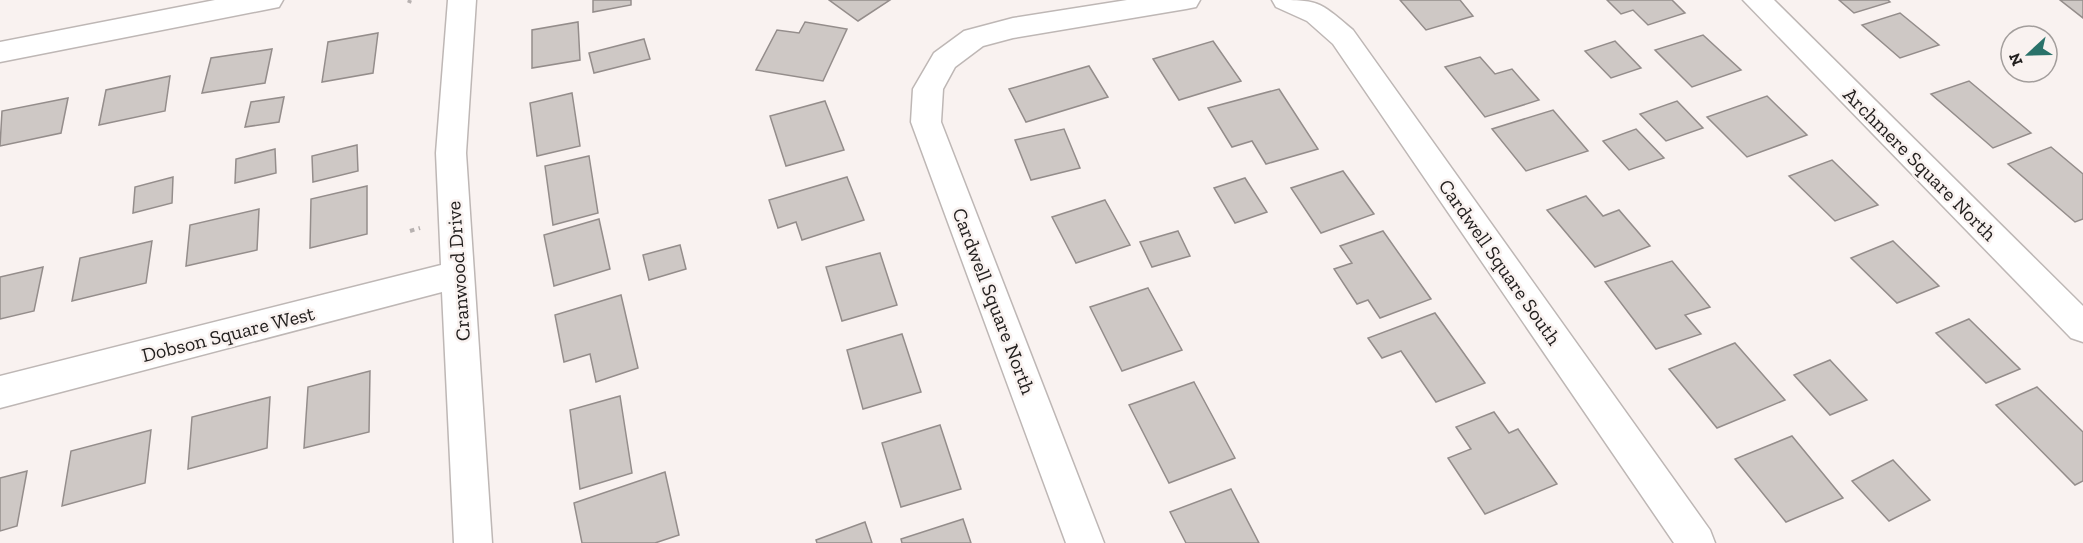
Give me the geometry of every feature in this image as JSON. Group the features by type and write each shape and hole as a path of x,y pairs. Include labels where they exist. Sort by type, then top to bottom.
{"street":[{"path":"0,52 269,0"},
{"name":"Cranwood Drive","path":"462,0 451,153 456,275 462,337 473,543"},
{"name":"Cardwell Square North","path":"1085,543 926,122 928,89 944,60 974,38 1013,28 1186,0"},
{"name":"Cardwell Square South","path":"1286,0 1317,14 1343,37 1696,543"},
{"name":"Archmere Square North","path":"1758,0 2083,328"},
{"name":"Dobson Square West","path":"0,392 456,275"}],"building":[{"path":"593,0 631,0 631,5 593,12"},
{"path":"829,0 890,0 858,21"},
{"path":"1400,0 1460,0 1473,16 1426,30"},
{"path":"1607,0 1672,0 1685,13 1648,25 1633,10 1621,14"},
{"path":"1839,0 1888,0 1890,2 1854,13"},
{"path":"2060,0 2083,0 2083,18"},
{"path":"1900,13 1939,45 1900,58 1862,25"},
{"path":"578,22 580,60 532,68 532,30"},
{"path":"805,22 847,29 823,81 756,70 777,30 799,33"},
{"path":"378,33 373,73 322,82 328,42"},
{"path":"1703,35 1741,70 1692,87 1655,50"},
{"path":"644,39 650,59 594,73 589,53"},
{"path":"1213,41 1241,81 1179,100 1153,59"},
{"path":"1615,41 1641,68 1611,78 1585,51"},
{"path":"272,49 265,83 202,93 211,58"},
{"path":"1480,57 1495,74 1512,69 1539,100 1485,117 1445,67"},
{"path":"1089,66 1108,97 1026,122 1009,89"},
{"path":"170,76 165,111 99,125 106,90"},
{"path":"1969,81 2031,133 1993,148 1931,94"},
{"path":"1279,89 1318,149 1266,164 1252,141 1232,147 1208,108"},
{"path":"572,93 580,146 537,156 530,103"},
{"path":"1767,96 1807,135 1747,157 1707,117"},
{"path":"284,97 279,122 245,127 251,102"},
{"path":"68,98 61,133 0,146 2,111"},
{"path":"825,101 844,150 786,166 770,116"},
{"path":"1677,101 1703,128 1666,141 1640,114"},
{"path":"1553,110 1588,151 1526,171 1492,129"},
{"path":"1064,129 1080,168 1031,180 1015,140"},
{"path":"1636,129 1664,158 1629,170 1603,141"},
{"path":"357,145 358,171 313,182 312,156"},
{"path":"2051,147 2083,174 2083,219 2075,222 2008,164"},
{"path":"275,149 276,173 235,183 236,159"},
{"path":"589,156 598,213 553,225 545,166"},
{"path":"1832,160 1878,205 1835,221 1789,176"},
{"path":"1343,171 1374,214 1321,233 1291,188"},
{"path":"173,177 172,203 133,213 135,187"},
{"path":"847,177 864,220 802,240 796,222 778,228 769,200"},
{"path":"1245,178 1267,212 1235,223 1214,188"},
{"path":"367,186 367,234 310,248 311,199"},
{"path":"1586,196 1603,216 1619,210 1650,246 1595,267 1547,210"},
{"path":"1105,200 1130,245 1076,263 1052,217"},
{"path":"259,209 257,250 186,266 190,225"},
{"path":"599,219 610,269 554,286 544,235"},
{"path":"1178,231 1190,256 1152,267 1140,242"},
{"path":"1383,231 1431,299 1380,318 1368,300 1357,304 1334,269 1352,263 1340,246"},
{"path":"152,241 146,283 72,301 80,258"},
{"path":"1893,241 1939,286 1897,303 1851,258"},
{"path":"680,245 686,269 649,280 643,255"},
{"path":"880,253 897,305 842,321 826,267"},
{"path":"1672,261 1710,307 1685,315 1701,334 1656,349 1605,282"},
{"path":"43,267 34,311 0,319 0,277"},
{"path":"1148,288 1182,350 1122,371 1090,307"},
{"path":"621,295 638,368 596,382 590,354 564,362 555,315"},
{"path":"1435,313 1485,383 1436,402 1401,351 1382,358 1368,338"},
{"path":"1969,319 2020,369 1986,383 1936,333"},
{"path":"902,334 921,392 863,409 847,350"},
{"path":"1735,343 1785,400 1717,428 1669,369"},
{"path":"1830,360 1867,400 1830,415 1794,375"},
{"path":"370,371 369,432 304,448 308,387"},
{"path":"1194,382 1235,458 1169,483 1129,405"},
{"path":"2037,387 2083,432 2083,481 2075,485 1996,405"},
{"path":"620,396 632,473 580,489 570,410"},
{"path":"270,397 267,448 188,469 192,417"},
{"path":"1494,412 1509,433 1518,429 1557,484 1485,514 1448,458 1471,449 1456,427"},
{"path":"940,425 961,489 901,507 882,443"},
{"path":"151,430 145,483 62,506 71,451"},
{"path":"1792,436 1843,498 1786,522 1735,459"},
{"path":"1893,460 1930,500 1889,521 1852,481"},
{"path":"27,471 17,526 0,531 0,478"},
{"path":"665,472 679,535 655,543 582,543 574,503"},
{"path":"1231,489 1259,543 1186,543 1170,512"},
{"path":"963,519 971,543 902,543 901,539"},
{"path":"865,522 872,543 817,543 816,540"}]}
